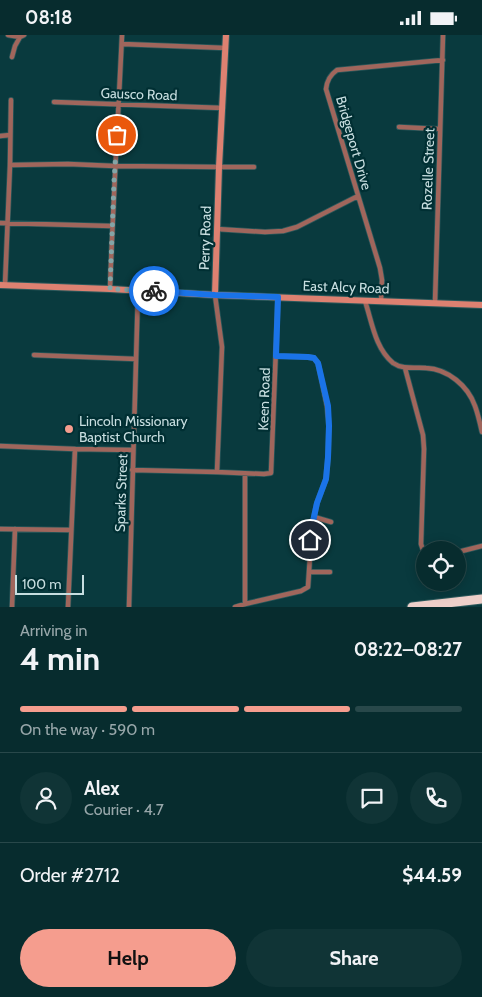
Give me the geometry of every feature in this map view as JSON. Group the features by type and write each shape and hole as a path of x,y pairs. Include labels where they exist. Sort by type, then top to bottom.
{"highway":[{"path":"412,607 482,599"}],"street":[{"path":"8,35 22,36"},
{"path":"110,289 122,35"},
{"name":"Perry Road","path":"217,472 222,347 215,295 226,35"},
{"name":"Rozelle Street","path":"435,303 443,35"},
{"path":"12,57 15,46 22,36"},
{"path":"122,43 226,48"},
{"name":"Bridgeport Drive","path":"381,301 382,280 380,268 326,89 327,82 331,74 337,70 443,60"},
{"path":"2,285 10,165 11,101"},
{"name":"Gausco Road","path":"54,102 223,108"},
{"path":"399,127 440,129"},
{"path":"0,136 10,135"},
{"path":"10,165 68,163 115,166 254,167"},
{"path":"217,229 265,232 283,231 297,227 358,196"},
{"path":"0,223 112,226"},
{"name":"East Alcy Road","path":"2,285 482,305"},
{"name":"Sparks Street","path":"129,607 138,291"},
{"name":"Keen Road","path":"246,473 272,473 278,297"},
{"path":"365,301 379,346 388,359 405,368 429,368 446,373 459,382 470,395 475,405 482,432"},
{"path":"34,355 136,359"},
{"path":"235,607 301,591 308,587 312,526 317,503 326,479 329,426 328,406 318,363 314,358 308,357 276,356"},
{"path":"405,368 423,435 421,541"},
{"path":"0,446 133,450"},
{"path":"68,607 75,449"},
{"path":"132,470 246,473 245,604"},
{"path":"314,517 331,522"},
{"path":"0,529 71,530"},
{"path":"12,607 15,529"},
{"path":"466,550 482,546"},
{"path":"309,572 330,572"}],"way so far":[{"path":"117,135 110,289 154,291"}],"place":[{"name":"Lincoln Missionary Baptist Church","path":"69,429"}],"route":[{"path":"154,291 278,297 276,356 314,358 318,363 328,406 329,426 326,479 317,503 310,540"}]}
